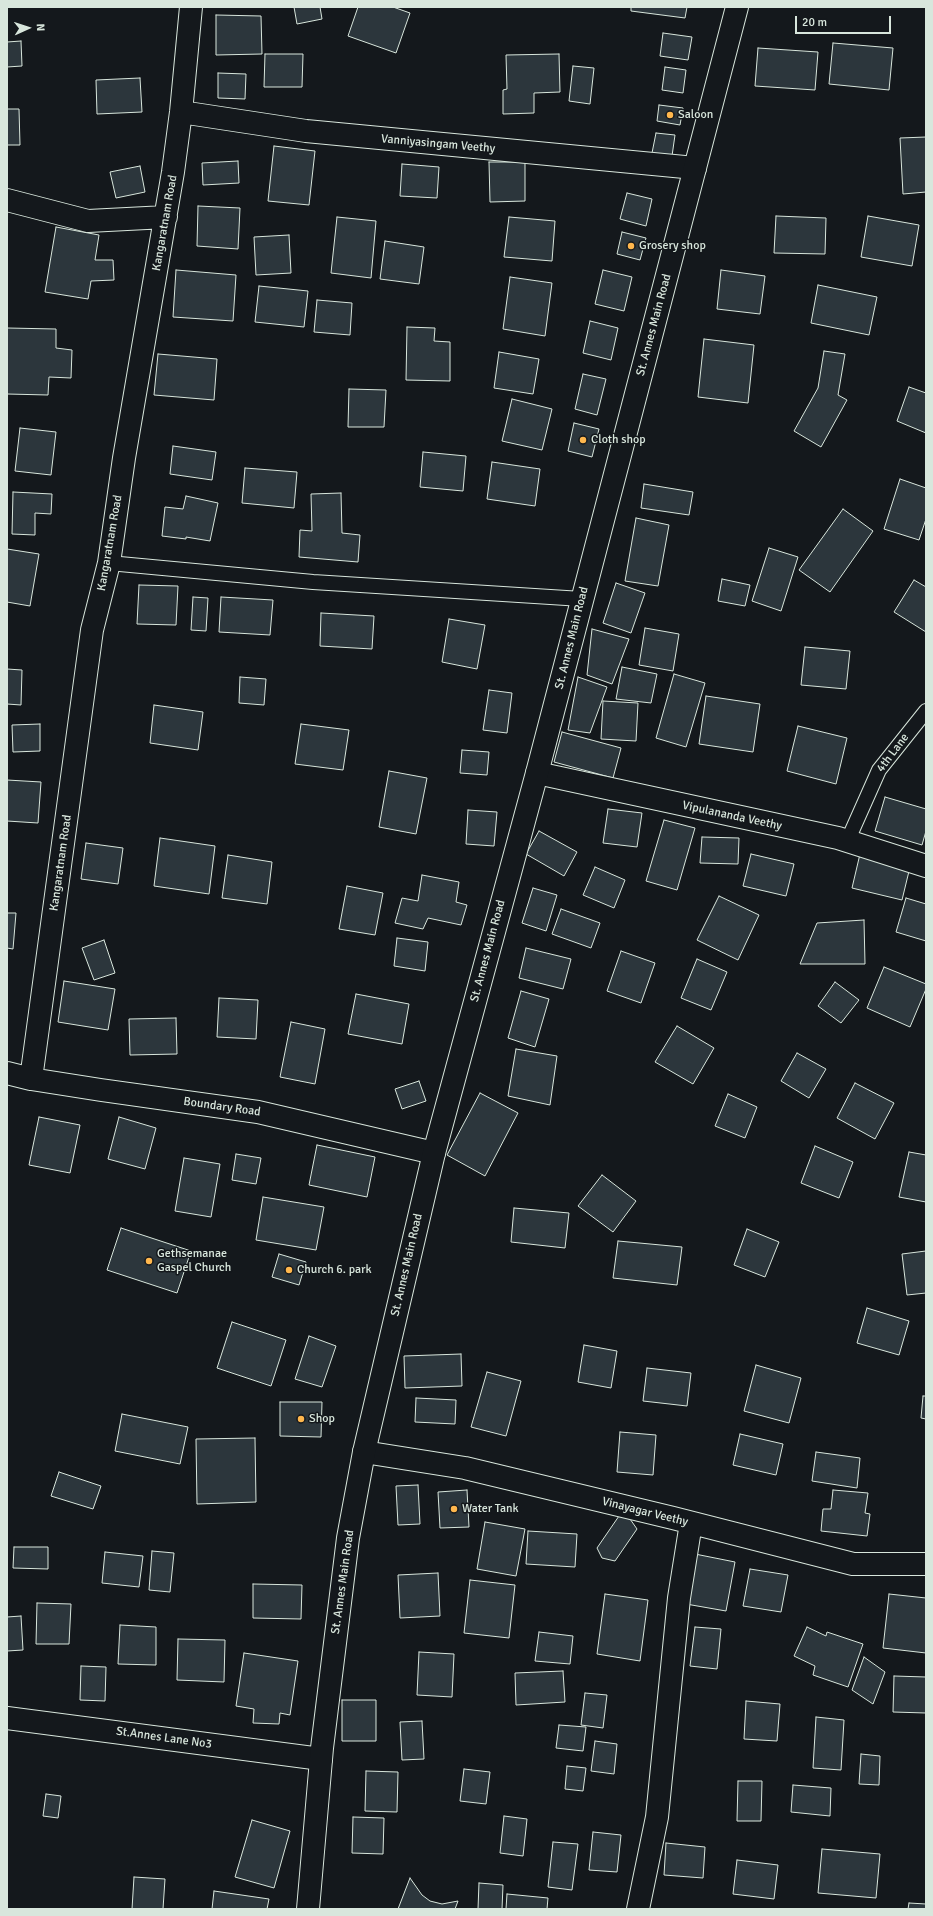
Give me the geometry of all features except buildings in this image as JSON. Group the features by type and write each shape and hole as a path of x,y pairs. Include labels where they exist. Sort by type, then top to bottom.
{"street":[{"name":"Kangaratnam Road","path":"31,1079 92,630 109,562 124,458 166,217 182,112 191,7"},
{"name":"St. Annes Main Road","path":"308,1909 320,1759 348,1538 364,1452 434,1153 537,773 737,7"},
{"name":"Vanniyasingam Veethy","path":"182,112 306,131 695,168"},
{"path":"7,200 88,221 166,217"},
{"name":"Vipulananda Veethy","path":"537,773 838,838 926,866"},
{"name":"Boundary Road","path":"7,1073 31,1079 258,1112 434,1153"},
{"name":"Vinayagar Veethy","path":"364,1452 465,1468 853,1564 926,1564"},
{"path":"638,1909 657,1817 679,1598 691,1523"},
{"name":"St.Annes Lane No3","path":"7,1718 320,1759"}],"lane":[{"path":"109,562 313,582 582,599"},
{"name":"4th Lane","path":"847,842 879,770 926,711"}],"place":[{"name":"Saloon","path":"670,115"},
{"name":"Grosery shop","path":"631,246"},
{"name":"Cloth shop","path":"583,440"},
{"name":"Gethsemanae Gaspel Church","path":"149,1261"},
{"name":"Church 6. park","path":"289,1270"},
{"name":"Shop","path":"301,1419"},
{"name":"Water Tank","path":"454,1509"}]}
